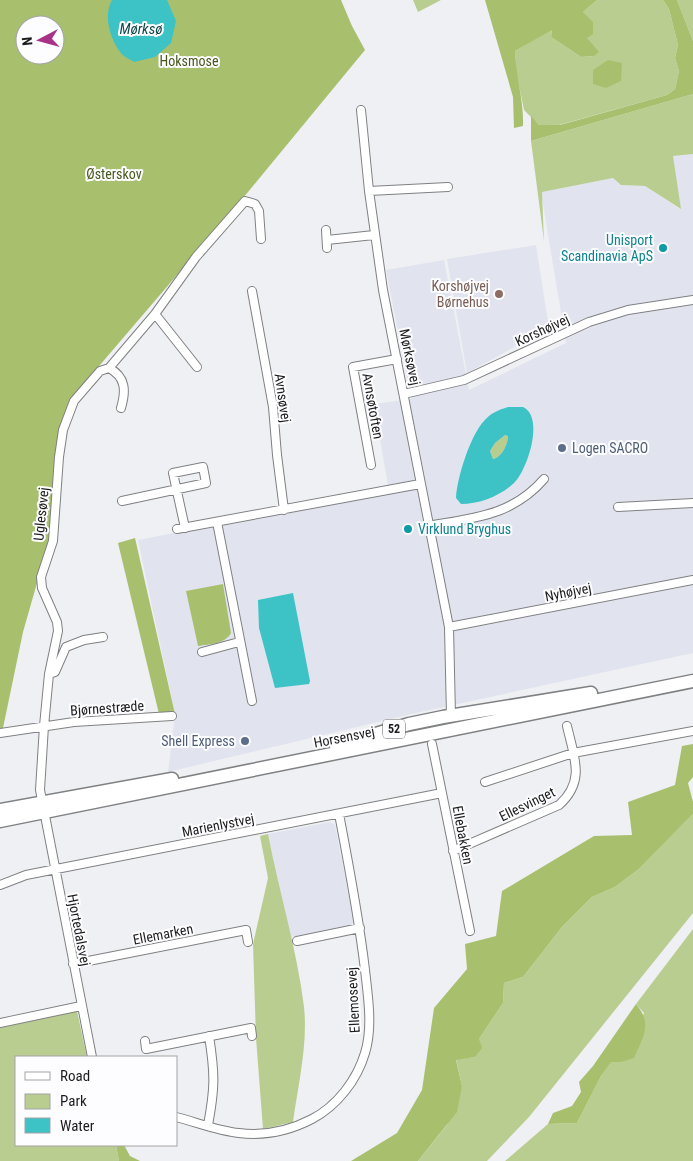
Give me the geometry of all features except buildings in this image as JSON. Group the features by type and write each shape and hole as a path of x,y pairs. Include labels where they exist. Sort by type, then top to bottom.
{"main road":[{"name":"Horsensvej","path":"0,821 42,807 336,746 409,724 565,698 693,673"},
{"name":"Horsensvej","path":"0,810 42,807 388,743 693,681"},
{"name":"52","path":"388,743 432,727 451,716 456,720 468,721 508,719"},
{"name":"52","path":"388,743 422,741 432,744"}],"street":[{"name":"Mørksøvej","path":"360,110 374,235 448,627 451,650 449,687 451,716"},
{"path":"369,191 448,187"},
{"name":"Uglesøvej","path":"42,807 40,777 44,726 50,674 58,631 57,622 42,588 41,577 53,541 59,457 63,430 74,402 100,371 108,368 155,314 196,257 245,201 256,204 259,211 261,239"},
{"path":"326,230 328,248"},
{"path":"326,240 374,235"},
{"name":"Avnsøvej","path":"252,291 274,407 276,448 284,510"},
{"name":"Korshøjvej","path":"404,394 464,380 571,330 612,315 693,300"},
{"path":"155,314 197,367"},
{"name":"Avnsøtoften","path":"371,465 353,367 397,359"},
{"path":"108,368 118,373 124,384 121,408"},
{"path":"122,501 177,490 206,483 203,467 173,473 177,490 181,528 420,484"},
{"path":"428,526 497,512 522,501 544,479"},
{"path":"618,507 693,503"},
{"path":"216,522 252,701"},
{"name":"Nyhøjvej","path":"448,627 693,580"},
{"name":"Uglesøvej","path":"50,674 55,672 66,647 84,640 103,638"},
{"path":"202,652 240,642"},
{"name":"Bjørnestræde","path":"44,726 172,716"},
{"path":"0,733 44,726"},
{"name":"Ellesvinget","path":"454,852 559,805 569,796 575,785 576,773 567,726"},
{"path":"485,782 573,753 693,731"},
{"name":"Ellebakken","path":"432,744 470,931"},
{"name":"Marienlystvej","path":"0,884 14,878 55,869 442,793"},
{"name":"Hjortedalsvej","path":"42,807 92,1056"},
{"name":"Ellemosevej","path":"178,1118 238,1133 262,1134 281,1131 302,1124 321,1114 338,1100 352,1081 365,1054 370,1028 360,928 339,814"},
{"path":"297,940 360,928"},
{"name":"Ellemarken","path":"73,964 246,930 248,942"},
{"path":"0,1023 81,1006"},
{"path":"145,1041 146,1049 251,1028 252,1036"},
{"path":"208,1126 215,1091 215,1074 209,1036"}],"shaded area":[{"path":"693,154 693,653 416,713 168,772 175,714 138,540 389,491 374,404 411,399 386,270 444,260 469,390 566,343 541,192 613,178 621,185 645,186 680,209 673,156"},
{"name":"Korshøjvej Børnehus","path":"536,245 549,328 467,373 447,259"},
{"path":"330,822 335,825 354,922 351,926 291,937 276,878 268,834"}],"green space":[{"name":"Østerskov","path":"0,0 341,0 365,50 248,192 82,386 59,437 49,541 23,632 3,728 0,728"},
{"path":"413,0 441,0 418,12"},
{"path":"485,0 597,0 583,12 593,22 593,34 587,38 599,52 594,56 581,57 551,37 552,30 515,51 523,126 514,128 513,97"},
{"path":"597,0 663,0 669,9 678,45 675,58 679,71 675,89 667,95 559,125 539,125 524,110 516,71 515,51 552,29 551,37 581,57 594,56 587,38 583,12"},
{"path":"663,0 677,0 693,41 693,94 531,141 531,116 539,125 560,125 667,95 675,89 679,71 675,58 678,45 669,9"},
{"path":"677,0 693,0 693,41"},
{"path":"608,60 622,63 621,81 606,88 593,84 593,70"},
{"path":"693,94 693,154 673,156 681,209 645,186 621,185 613,178 542,192 544,241 531,141"},
{"path":"505,435 508,436 508,440 505,447 499,456 493,459 490,451 495,443"},
{"path":"135,538 175,714 159,714 118,543"},
{"path":"223,584 231,633 221,641 198,646 186,591"},
{"path":"693,744 693,777 688,783 693,802 693,814 639,869 615,887 592,897 562,927 523,977 504,983 503,1003 479,1039 482,1048 475,1057 456,1060 462,1086 457,1112 418,1161 351,1161 397,1133 422,1090 434,1008 467,969 465,944 496,936 502,891 594,836 632,835 628,802 675,785 682,746"},
{"path":"693,814 693,913 529,1117 487,1161 418,1161 447,1125 462,1086 456,1059 475,1057 479,1039 503,1003 504,983 523,977 562,927 592,897 615,887 639,869"},
{"path":"268,834 301,985 305,1036 293,1122 263,1129 256,1038 253,944 268,878 260,836"},
{"path":"693,929 693,1161 505,1161 548,1124 577,1123 601,1076 611,1061 621,1062 644,1013 636,1004"},
{"path":"636,1004 644,1018 645,1031 634,1058 621,1062 611,1062 601,1076 577,1123 548,1124 553,1113 572,1106 581,1092 579,1082 593,1066"},
{"path":"77,1011 87,1056 15,1056 15,1146 116,1146 119,1161 0,1161 0,1028"},
{"path":"116,1146 125,1146 130,1156 140,1161 119,1161"}],"water":[{"name":"Mørksø","path":"112,0 167,0 176,21 171,43 155,57 134,62 124,56 117,48 109,27 108,13"},
{"path":"508,407 523,407 533,421 532,444 524,467 514,483 502,492 482,501 461,504 456,498 457,490 469,447 484,421 492,414","holes":["505,435 508,436 504,450 493,459 490,451 495,443"]},
{"path":"293,593 310,681 309,684 275,688 259,628 258,600"}],"place":[{"name":"Unisport Scandinavia ApS","path":"663,248"},
{"name":"Korshøjvej Børnehus","path":"499,294"},
{"name":"Logen SACRO","path":"562,448"},
{"name":"Virklund Bryghus","path":"408,529"},
{"name":"Shell Express","path":"245,741"}],"park label":[{"name":"Hoksmose","path":"189,61"}]}
